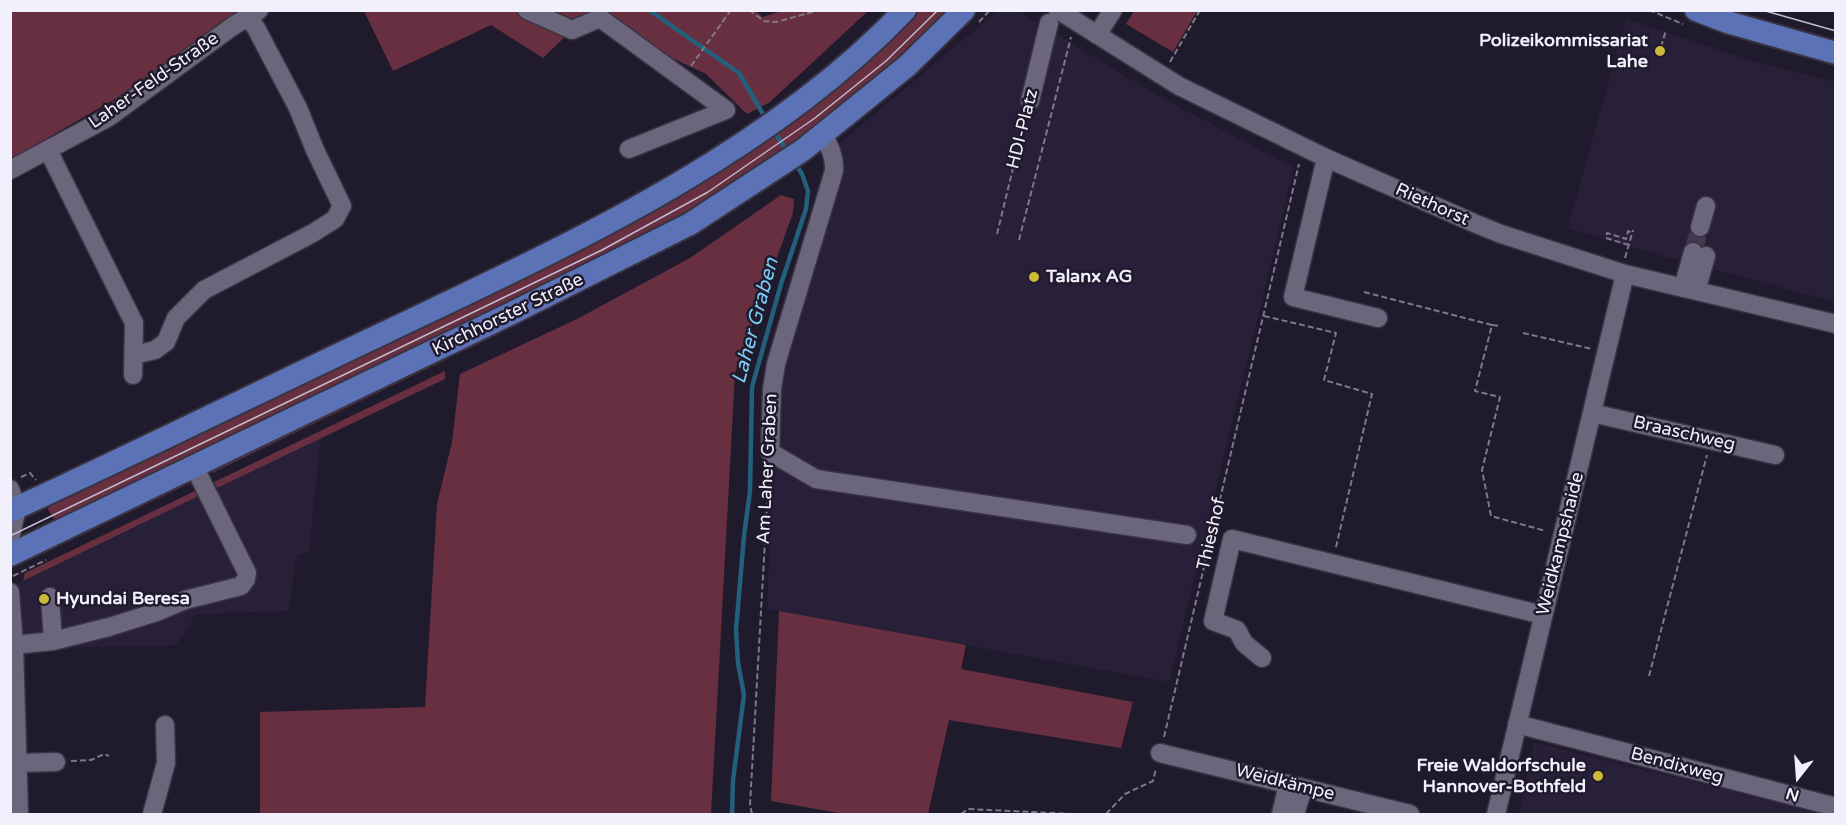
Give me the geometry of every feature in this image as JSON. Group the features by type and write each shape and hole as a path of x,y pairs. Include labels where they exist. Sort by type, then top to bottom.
{"main road":[{"name":"Kirchhorster Straße","path":"13,503 505,275 663,194 782,116 832,79 904,10"},
{"name":"Kirchhorster Straße","path":"10,555 512,313 690,224 803,150 907,66 964,10"},
{"path":"1696,10 1727,22 1836,52"}],"street":[{"path":"527,10 573,30 600,18 726,110 629,150"},
{"path":"1097,35 1113,10"},
{"path":"134,355 154,350 166,342 176,318 204,290 313,233 335,219 342,206 298,108 256,28 254,14"},
{"name":"Laher-Feld-Straße","path":"10,170 109,117 254,14"},
{"name":"Riethorst","path":"1054,17 1097,35 1183,79 1326,158 1501,234 1625,266 1690,289 1836,324"},
{"name":"HDI-Platz","path":"1030,100 1054,17"},
{"name":"Am Laher Graben","path":"770,452 772,389 776,364 834,171 831,148 823,134"},
{"path":"48,150 134,323 133,375"},
{"path":"1326,158 1293,297 1378,318"},
{"path":"1700,227 1706,206"},
{"path":"1690,289 1700,254"},
{"name":"Weidkampshaide","path":"1496,814 1625,266"},
{"name":"Braaschweg","path":"1592,413 1775,455"},
{"path":"770,452 816,478 1187,534"},
{"path":"14,645 53,641 109,627 157,612 185,600 241,586 247,573 194,466"},
{"path":"10,539 13,503"},
{"name":"Thieshof","path":"1262,658 1244,643 1237,630 1213,621 1232,539 1543,615"},
{"path":"10,592 14,645 19,814"},
{"path":"50,597 53,641"},
{"name":"Bendixweg","path":"1517,724 1836,807"},
{"path":"152,814 166,763 165,725"},
{"name":"Weidkämpe","path":"1160,753 1410,814"},
{"path":"18,763 56,762"},
{"path":"1281,814 1295,786"},
{"path":"1295,786 1296,814"}],"path":[{"path":"697,57 730,10"},
{"path":"749,10 764,21 776,22 820,10"},
{"path":"1170,62 1200,10"},
{"path":"1660,47 1665,30"},
{"name":"HDI-Platz","path":"1019,240 1071,37"},
{"name":"HDI-Platz","path":"997,234 1030,100"},
{"name":"Thieshof","path":"1106,814 1125,794 1153,781 1300,162"},
{"path":"1625,266 1633,231 1628,231 1626,239 1607,233 1606,238 1629,244"},
{"path":"1364,292 1501,326"},
{"path":"1263,316 1336,333 1323,380 1372,394 1332,565"},
{"path":"1492,325 1475,391 1500,397 1482,470 1491,516 1563,536"},
{"path":"1523,333 1606,352"},
{"path":"1649,676 1711,441"},
{"name":"Am Laher Graben","path":"752,814 750,805 770,452"},
{"path":"56,762 91,760 104,754 110,756"},
{"path":"961,814 968,809 1075,814"}],"shaded area":[{"path":"754,10 763,17 782,11 868,11 770,102 747,114 706,74 621,34 600,18 572,30 543,58 491,25 393,71 364,11"},
{"path":"10,11 244,11 115,99 11,159"},
{"path":"916,11 950,11 922,39 819,128 699,209 56,525 53,521 49,506 569,250"},
{"name":"Talanx AG","path":"997,11 1018,11 1155,94 1294,168 1169,682 767,609 776,386 827,154"},
{"path":"1134,11 1197,11 1173,52 1126,24"},
{"path":"1626,19 1762,64 1835,82 1835,302 1626,246 1568,228"},
{"path":"781,195 794,199 793,213 735,373 711,814 260,814 260,712 425,707 437,504 452,442 460,374 577,319 690,258"},
{"path":"645,258 644,261 464,351 466,344"},
{"path":"447,355 447,359 212,473 212,466"},
{"path":"445,371 445,379 217,488 214,482"},
{"path":"321,437 309,551 296,556 289,611 196,614 176,645 26,649 25,676 11,683 11,587"},
{"path":"187,478 194,481 30,560 28,558"},
{"path":"201,488 205,493 23,581 25,573"},
{"path":"779,611 966,645 961,669 1133,702 1121,748 949,720 928,814 845,814 771,801"},
{"name":"Freie Waldorfschule Hannover-Bothfeld","path":"1534,743 1805,809 1822,814 1519,814"}],"waterway":[{"name":"Laher Graben","path":"649,10 739,73 766,119"},
{"name":"Laher Graben","path":"774,131 787,151"},
{"name":"Laher Graben","path":"732,814 733,780 744,695 738,663 736,630 750,491 752,387 781,284 806,209 808,191 795,163"}],"tunnel":[{"path":"1693,252 1700,227"}],"tram line":[{"path":"10,536 602,250 708,192 815,118 886,61 938,10"},
{"path":"1762,10 1836,31"}],"place":[{"name":"Polizeikommissariat Lahe","path":"1660,51"},
{"name":"Talanx AG","path":"1034,277"},
{"name":"Hyundai Beresa","path":"44,599"},
{"name":"Freie Waldorfschule Hannover-Bothfeld","path":"1598,776"}]}
